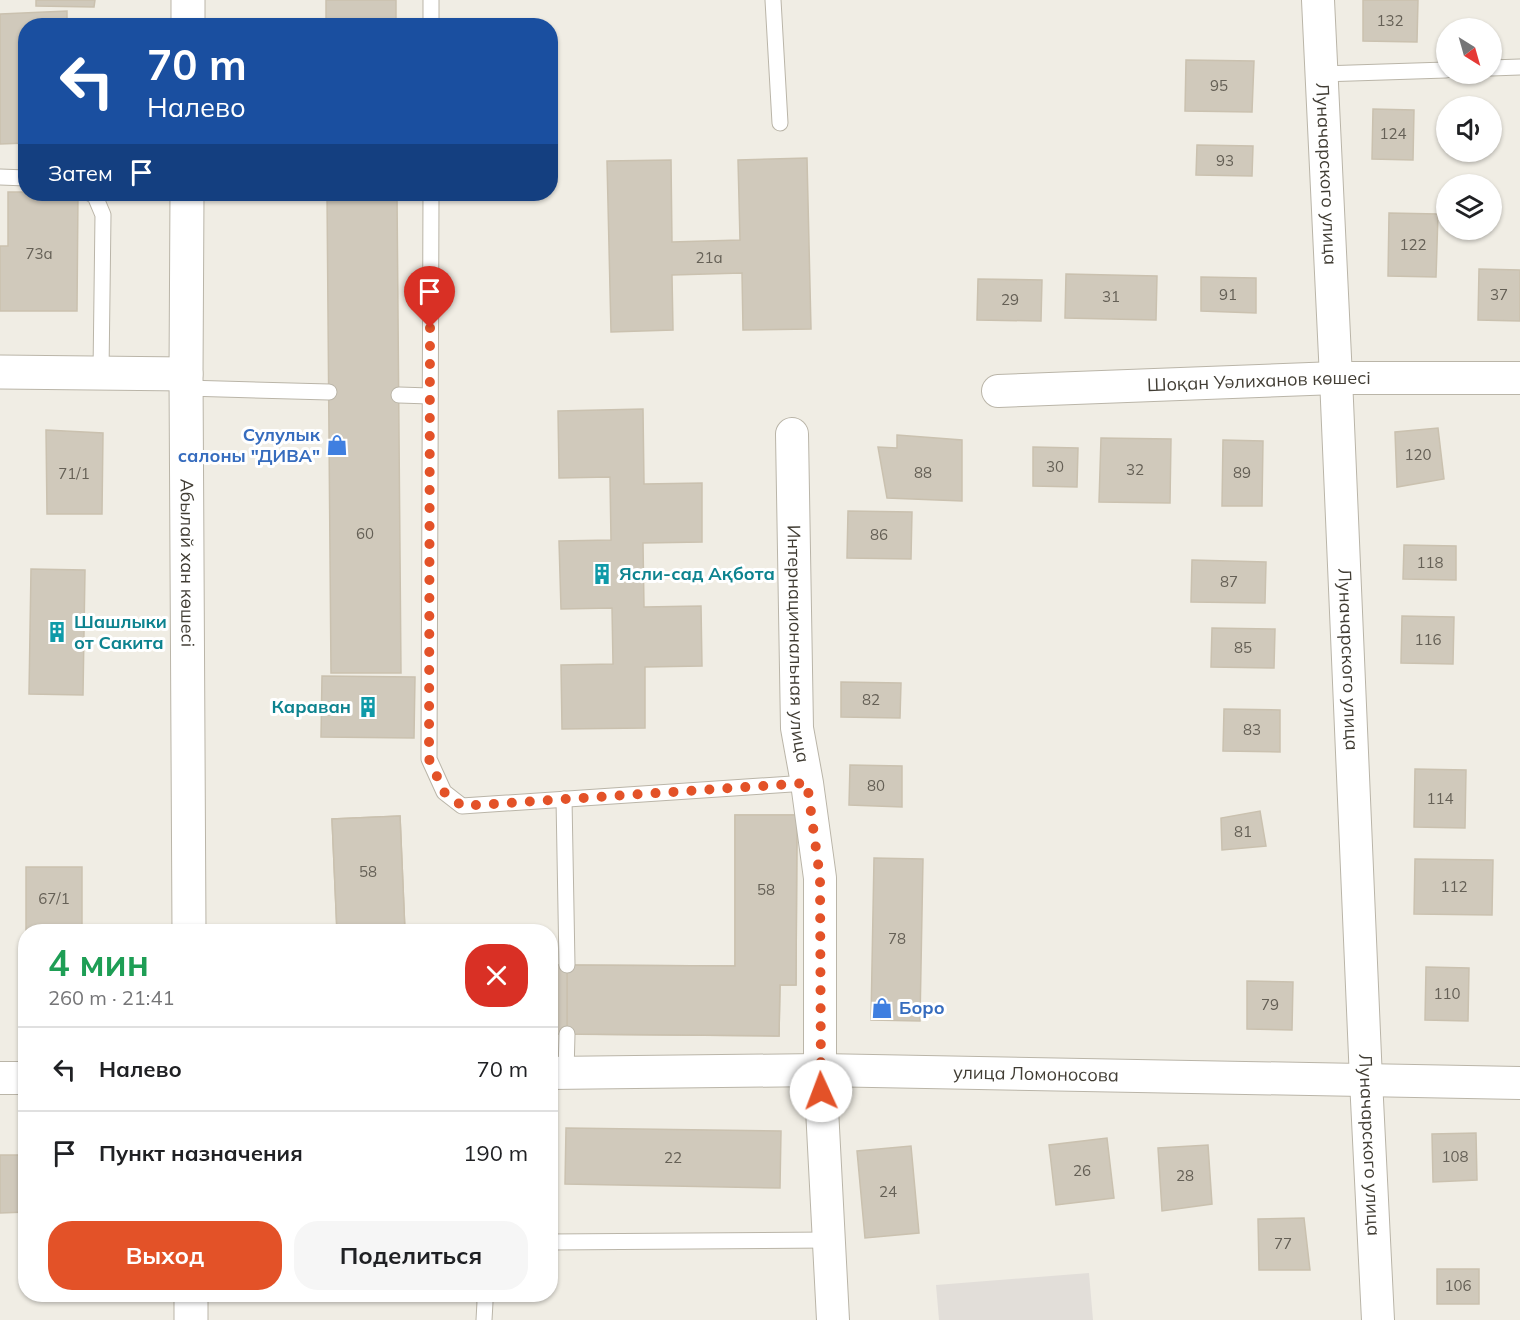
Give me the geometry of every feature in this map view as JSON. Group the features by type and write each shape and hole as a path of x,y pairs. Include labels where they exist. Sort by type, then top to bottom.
{"street":[{"path":"188,0 188,18"},
{"name":"Луначарского улица","path":"1318,0 1378,1320"},
{"name":"Абылай хан көшесі","path":"187,201 189,924"},
{"path":"0,372 101,373 186,381"},
{"name":"Шоқан Уәлиханов көшесі","path":"998,392 1336,378 1520,378"},
{"name":"Интернациональная улица","path":"792,434 797,728 820,878 820,1070 833,1320"},
{"name":"улица Ломоносова","path":"558,1073 820,1070 1520,1083"},
{"path":"0,1078 18,1078"},
{"path":"190,1302 191,1320"}],"lane":[{"path":"431,0 431,18"},
{"path":"772,0 780,123"},
{"path":"1502,68 1520,68"},
{"path":"1321,74 1436,70"},
{"path":"0,177 18,178"},
{"path":"97,201 103,215 101,373"},
{"path":"431,201 429,759 444,792 462,806 807,783"},
{"path":"186,381 329,392"},
{"path":"399,395 430,396"},
{"path":"564,799 567,965"},
{"path":"558,1073 567,1034"},
{"path":"558,1242 829,1240"},
{"path":"484,1320 485,1302"}],"shaded area":[{"path":"1089,1273 1093,1320 939,1320 936,1285"}],"building":[{"path":"36,0 95,0 94,7 36,6"},
{"path":"326,0 396,0 396,18 326,18"},
{"path":"1363,0 1418,0 1417,42 1363,41"},
{"path":"67,11 67,18 18,18 18,143 0,144 0,14"},
{"path":"1186,60 1254,61 1252,112 1185,111"},
{"path":"1373,109 1414,110 1413,160 1372,159"},
{"path":"1197,145 1253,146 1252,176 1196,175"},
{"path":"807,158 811,329 743,330 742,273 672,275 673,330 611,332 607,161 671,160 672,242 740,240 738,160"},
{"path":"8,192 18,192 18,201 78,201 77,311 0,311 0,246 8,246"},
{"path":"327,201 397,201 401,673 331,673"},
{"path":"1389,213 1436,214 1436,277 1388,276"},
{"path":"1479,269 1520,270 1520,321 1478,320"},
{"path":"1066,274 1157,276 1156,320 1065,318"},
{"path":"1201,277 1256,278 1256,313 1201,311"},
{"path":"978,279 1042,280 1041,321 977,320"},
{"name":"Ясли-сад Ақбота","path":"643,409 644,484 702,483 702,542 643,543 644,607 701,606 702,666 645,667 645,728 562,729 561,665 613,664 612,608 561,609 559,541 611,540 610,477 559,478 558,411"},
{"path":"1438,428 1444,479 1397,487 1395,432"},
{"path":"46,430 103,433 102,514 47,514"},
{"path":"897,435 962,440 962,501 887,498 878,447 897,448"},
{"path":"1101,438 1171,439 1170,503 1099,502"},
{"path":"1223,440 1263,441 1262,506 1222,506"},
{"path":"1033,447 1078,448 1077,487 1033,486"},
{"path":"848,511 912,512 911,559 847,558"},
{"path":"1404,545 1456,546 1456,580 1403,579"},
{"path":"1192,560 1266,562 1265,603 1191,602"},
{"name":"Шашлыки от Сакита","path":"31,569 85,570 83,695 29,694"},
{"path":"1402,616 1454,617 1453,664 1401,663"},
{"path":"1212,628 1275,629 1274,668 1211,667"},
{"name":"Караван","path":"322,676 415,677 414,738 321,737"},
{"path":"841,682 901,683 900,718 841,717"},
{"path":"1224,709 1280,710 1280,752 1223,751"},
{"path":"850,765 902,766 902,807 849,805"},
{"path":"1415,769 1466,770 1465,828 1414,827"},
{"path":"1260,811 1266,846 1222,850 1221,818"},
{"path":"735,815 797,815 796,985 780,985 779,1036 558,1034 558,965 735,966"},
{"path":"735,815 797,815 796,985 780,985 779,1036 567,1034 567,965 735,966"},
{"path":"400,816 405,924 337,924 332,819"},
{"path":"400,816 405,924 337,924 332,819"},
{"path":"874,858 923,859 920,1021 871,1020"},
{"path":"1415,859 1493,860 1492,915 1414,914"},
{"path":"26,867 82,867 82,924 26,924"},
{"path":"558,965 567,965 567,1034 558,1034"},
{"path":"1426,967 1469,968 1468,1021 1425,1020"},
{"path":"1247,981 1293,982 1292,1030 1247,1029"},
{"path":"566,1128 781,1131 780,1188 565,1184"},
{"path":"1476,1133 1477,1180 1433,1182 1432,1134"},
{"path":"1107,1138 1114,1198 1056,1205 1049,1145"},
{"path":"1208,1145 1212,1204 1162,1211 1158,1148"},
{"path":"911,1146 919,1233 865,1238 857,1151"},
{"path":"0,1155 18,1155 18,1212 0,1213"},
{"path":"1304,1218 1310,1270 1259,1270 1258,1219"},
{"path":"1437,1269 1479,1269 1479,1304 1437,1304"}],"place":[{"name":"Сулулык салоны \"ДИВА\"","path":"337,445"},
{"name":"Ясли-сад Ақбота","path":"602,574"},
{"name":"Шашлыки от Сакита","path":"57,632"},
{"name":"Караван","path":"368,707"},
{"name":"Боро","path":"882,1008"}],"route":[{"path":"430,328 429,759 444,792 462,806 807,783 820,878 821,1091"}]}
